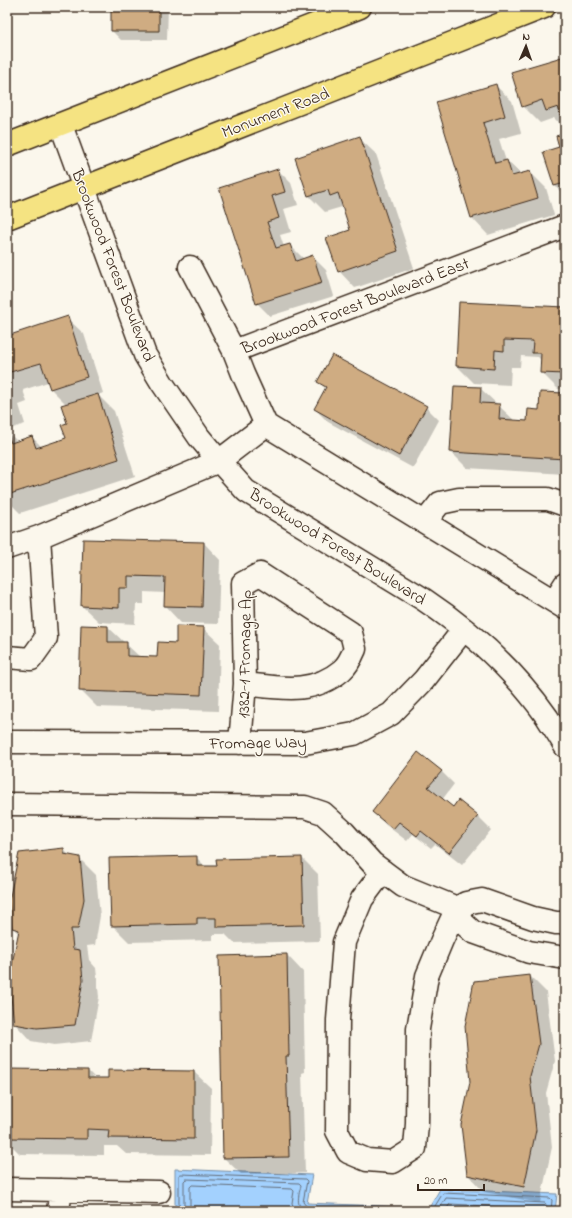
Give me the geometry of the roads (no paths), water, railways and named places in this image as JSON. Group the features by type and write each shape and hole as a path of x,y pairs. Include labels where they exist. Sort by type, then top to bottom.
{"main road":[{"path":"7,145 360,7"},
{"name":"Monument Road","path":"7,218 544,7"}],"street":[{"name":"Brookwood Forest Boulevard","path":"61,124 145,355 162,384 199,438 246,491 450,616 492,653 535,700 564,741"},
{"name":"Brookwood Forest Boulevard East","path":"266,425 234,351 565,226"},
{"path":"190,267 234,351"},
{"path":"7,548 39,537 218,461 266,425 426,522 561,598"},
{"path":"426,522 440,503 459,499 548,499 565,505"},
{"path":"7,657 31,659 46,638 39,537"},
{"name":"1382-1 Fromage Ap","path":"240,743 245,684 243,583 260,574 351,633 356,649 343,669 318,685 292,689 245,684"},
{"name":"Fromage Way","path":"7,742 305,743 354,734 391,714 424,680 464,629"},
{"path":"7,804 305,807 323,813 344,832 372,863 402,886 457,908 463,923 472,932 529,952 565,958"},
{"path":"383,871 362,899 344,942 338,1020 337,1131 348,1152 367,1160 393,1162 415,1148 417,1124 418,1029 427,976 457,908 466,903 482,900 526,915 556,923 565,923"},
{"path":"516,948 526,915"},
{"path":"7,1189 60,1200 159,1192"}],"water":[{"path":"175,1169 312,1175 307,1203 429,1208 440,1189 557,1194 555,1211 175,1211"}]}
